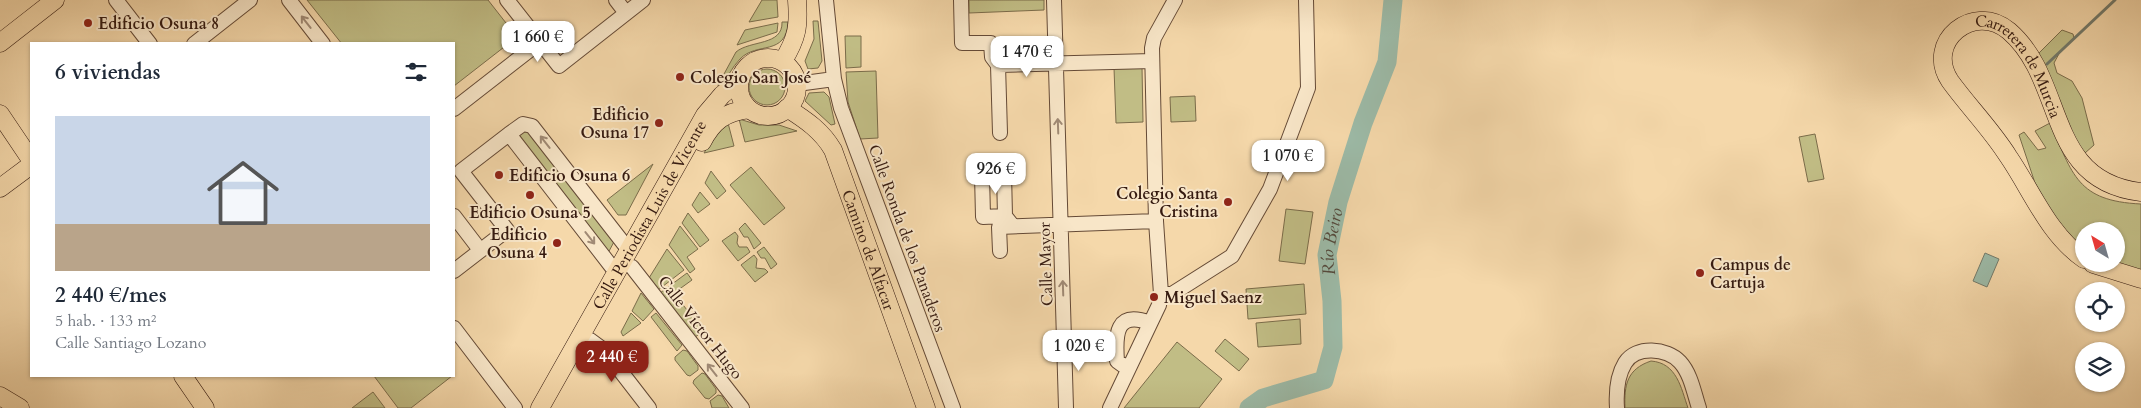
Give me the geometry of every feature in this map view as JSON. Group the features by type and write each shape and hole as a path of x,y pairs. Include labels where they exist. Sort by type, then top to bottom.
{"main road":[{"path":"0,43 56,0"},
{"path":"782,61 793,45 797,32 796,0"},
{"name":"Carretera de Murcia","path":"2075,251 2060,238 1982,118 1947,76 1943,61 1945,46 1953,32 1966,23 1981,20 1994,22 2008,31 2021,45 2033,64 2070,146 2080,163 2106,184 2123,190 2141,192"},
{"path":"760,58 782,61 793,71 797,84 793,101 787,108 774,115 766,116 749,109 740,96 740,80 749,64 760,58"},
{"name":"Calle Periodista Luis de Vicente","path":"552,408 590,340 625,268 631,247 705,115 722,94 740,80"},
{"name":"Camino de Alfacar","path":"787,108 808,121 827,140 833,150 919,383 926,408"},
{"name":"Calle Periodista Luis de Vicente","path":"540,408 709,130 721,117 733,112 749,109"},
{"path":"0,114 30,159"},
{"path":"0,188 30,166"},
{"path":"2119,272 2141,279"},
{"path":"184,377 205,408"},
{"path":"0,396 20,408"}],"street":[{"path":"116,0 148,42"},
{"path":"197,42 250,0"},
{"path":"289,0 321,42"},
{"path":"508,0 559,66 642,0"},
{"path":"616,0 626,13"},
{"path":"961,0 962,43 991,43 992,58 998,65 1000,133"},
{"name":"Calle Mayor","path":"1054,0 1066,408"},
{"path":"1110,408 1150,323 1161,294 1156,221 1152,61 1154,38 1175,0"},
{"path":"1161,294 1172,294 1232,256 1270,189 1308,88 1306,0"},
{"name":"Calle Ronda de los Panaderos","path":"827,1 834,79 841,108 952,408"},
{"path":"455,108 540,42"},
{"path":"998,65 1152,61"},
{"path":"797,84 834,79"},
{"path":"455,270 507,230 461,171 522,124 532,126 624,244 631,247"},
{"name":"Calle Víctor Hugo","path":"509,134 611,266 625,268 742,408"},
{"path":"455,217 480,250"},
{"path":"1000,251 999,227 1009,221 1061,224 1156,221"},
{"path":"1128,369 1117,361 1117,336 1125,321 1129,318 1136,318 1150,323"},
{"path":"455,329 515,408"},
{"path":"590,340 605,351 649,408"},
{"path":"1617,407 1620,374 1626,361 1637,354 1657,350 1669,354 1686,371 1699,408"}],"shaded area":[{"path":"307,0 488,0 517,37 455,85 455,42 340,42"},
{"path":"762,0 777,0 778,17 749,22"},
{"path":"969,0 1044,0 1044,10 969,13"},
{"path":"813,21 818,21 822,61 818,68 808,69 805,61 814,39"},
{"path":"782,22 788,22 786,33 782,40 770,47 747,54 740,59 719,88 718,85 736,52 742,48 772,39 781,30"},
{"path":"778,23 777,32 737,45 745,30"},
{"path":"2062,30 2073,34 2074,38 2061,50 2054,63 2057,73 2072,81 2082,98 2094,145 2085,153 2076,141 2036,56"},
{"path":"845,36 861,36 861,67 846,68"},
{"path":"1142,67 1143,122 1116,123 1114,68"},
{"path":"767,69 774,70 780,74 784,80 784,94 780,100 774,104 767,105 760,104 754,100 750,94 749,87 750,80 754,74 760,70"},
{"path":"876,71 878,138 860,139 848,102 846,72"},
{"path":"824,92 829,97 835,124 831,125 805,101 809,93"},
{"path":"1195,96 1196,121 1171,122 1170,97"},
{"path":"739,119 759,125 779,125 797,131 745,142"},
{"path":"728,123 734,146 704,153 718,129"},
{"path":"2050,123 2072,171 2090,191 2120,202 2141,204 2141,273 2125,267 2125,222 2075,222 2075,241 2055,219 2035,183 2019,135 2024,132 2038,150 2046,148 2035,131"},
{"path":"525,126 616,238 607,255 516,133"},
{"path":"1815,134 1824,179 1808,182 1799,137"},
{"path":"653,164 626,215 618,215 607,200"},
{"path":"751,167 785,208 764,225 730,185"},
{"path":"711,171 726,191 717,199 705,183"},
{"path":"700,192 710,204 698,213 692,205"},
{"path":"1286,209 1313,212 1305,264 1279,261"},
{"path":"688,213 709,240 700,247 682,223"},
{"path":"745,223 761,243 754,249 748,237 744,237 739,229"},
{"path":"680,226 698,249 687,257 695,269 690,273 669,245"},
{"path":"735,232 738,236 737,243 739,247 747,247 750,252 738,261 722,241"},
{"path":"764,247 777,264 771,269 765,258 761,258 757,252"},
{"path":"667,249 684,270 658,290 649,278"},
{"path":"1985,253 1999,259 1987,287 1973,281"},
{"path":"754,255 757,259 756,268 765,269 768,272 755,282 741,265"},
{"path":"687,273 692,280 674,293 703,331 694,338 660,293"},
{"path":"1304,284 1306,314 1248,319 1246,289"},
{"path":"641,293 654,309 643,321 632,311"},
{"path":"631,313 641,323 623,336 621,332"},
{"path":"656,313 682,345 677,351 651,317"},
{"path":"1300,319 1301,344 1258,347 1256,323"},
{"path":"1225,339 1249,359 1239,371 1215,351"},
{"path":"1177,342 1222,379 1199,408 1124,408"},
{"path":"683,350 687,351 698,366 698,370 690,376 687,375 675,360 675,357"},
{"path":"1651,361 1667,366 1672,371 1677,378 1688,408 1625,408 1626,385 1632,373 1643,364"},
{"path":"702,373 705,374 716,389 716,393 709,399 705,398 693,383"},
{"path":"375,377 451,377 411,408 398,408"},
{"path":"373,392 385,408 352,408"},
{"path":"718,395 722,396 729,408 712,408 710,401"}],"waterway":[{"name":"Río Beiro","path":"1249,408 1263,398 1324,380 1333,347 1332,301 1327,255 1338,202 1363,123 1387,62 1393,0"},
{"path":"2047,64 2115,0"}],"place":[{"name":"Edificio Osuna 8","path":"88,23"},
{"name":"Colegio San José","path":"680,77"},
{"name":"Edificio Osuna 17","path":"659,123"},
{"name":"Edificio Osuna 6","path":"499,175"},
{"name":"Edificio Osuna 5","path":"530,195"},
{"name":"Colegio Santa Cristina","path":"1228,202"},
{"name":"Edificio Osuna 4","path":"557,243"},
{"name":"Campus de Cartuja","path":"1700,273"},
{"name":"Miguel Saenz","path":"1154,297"}]}
